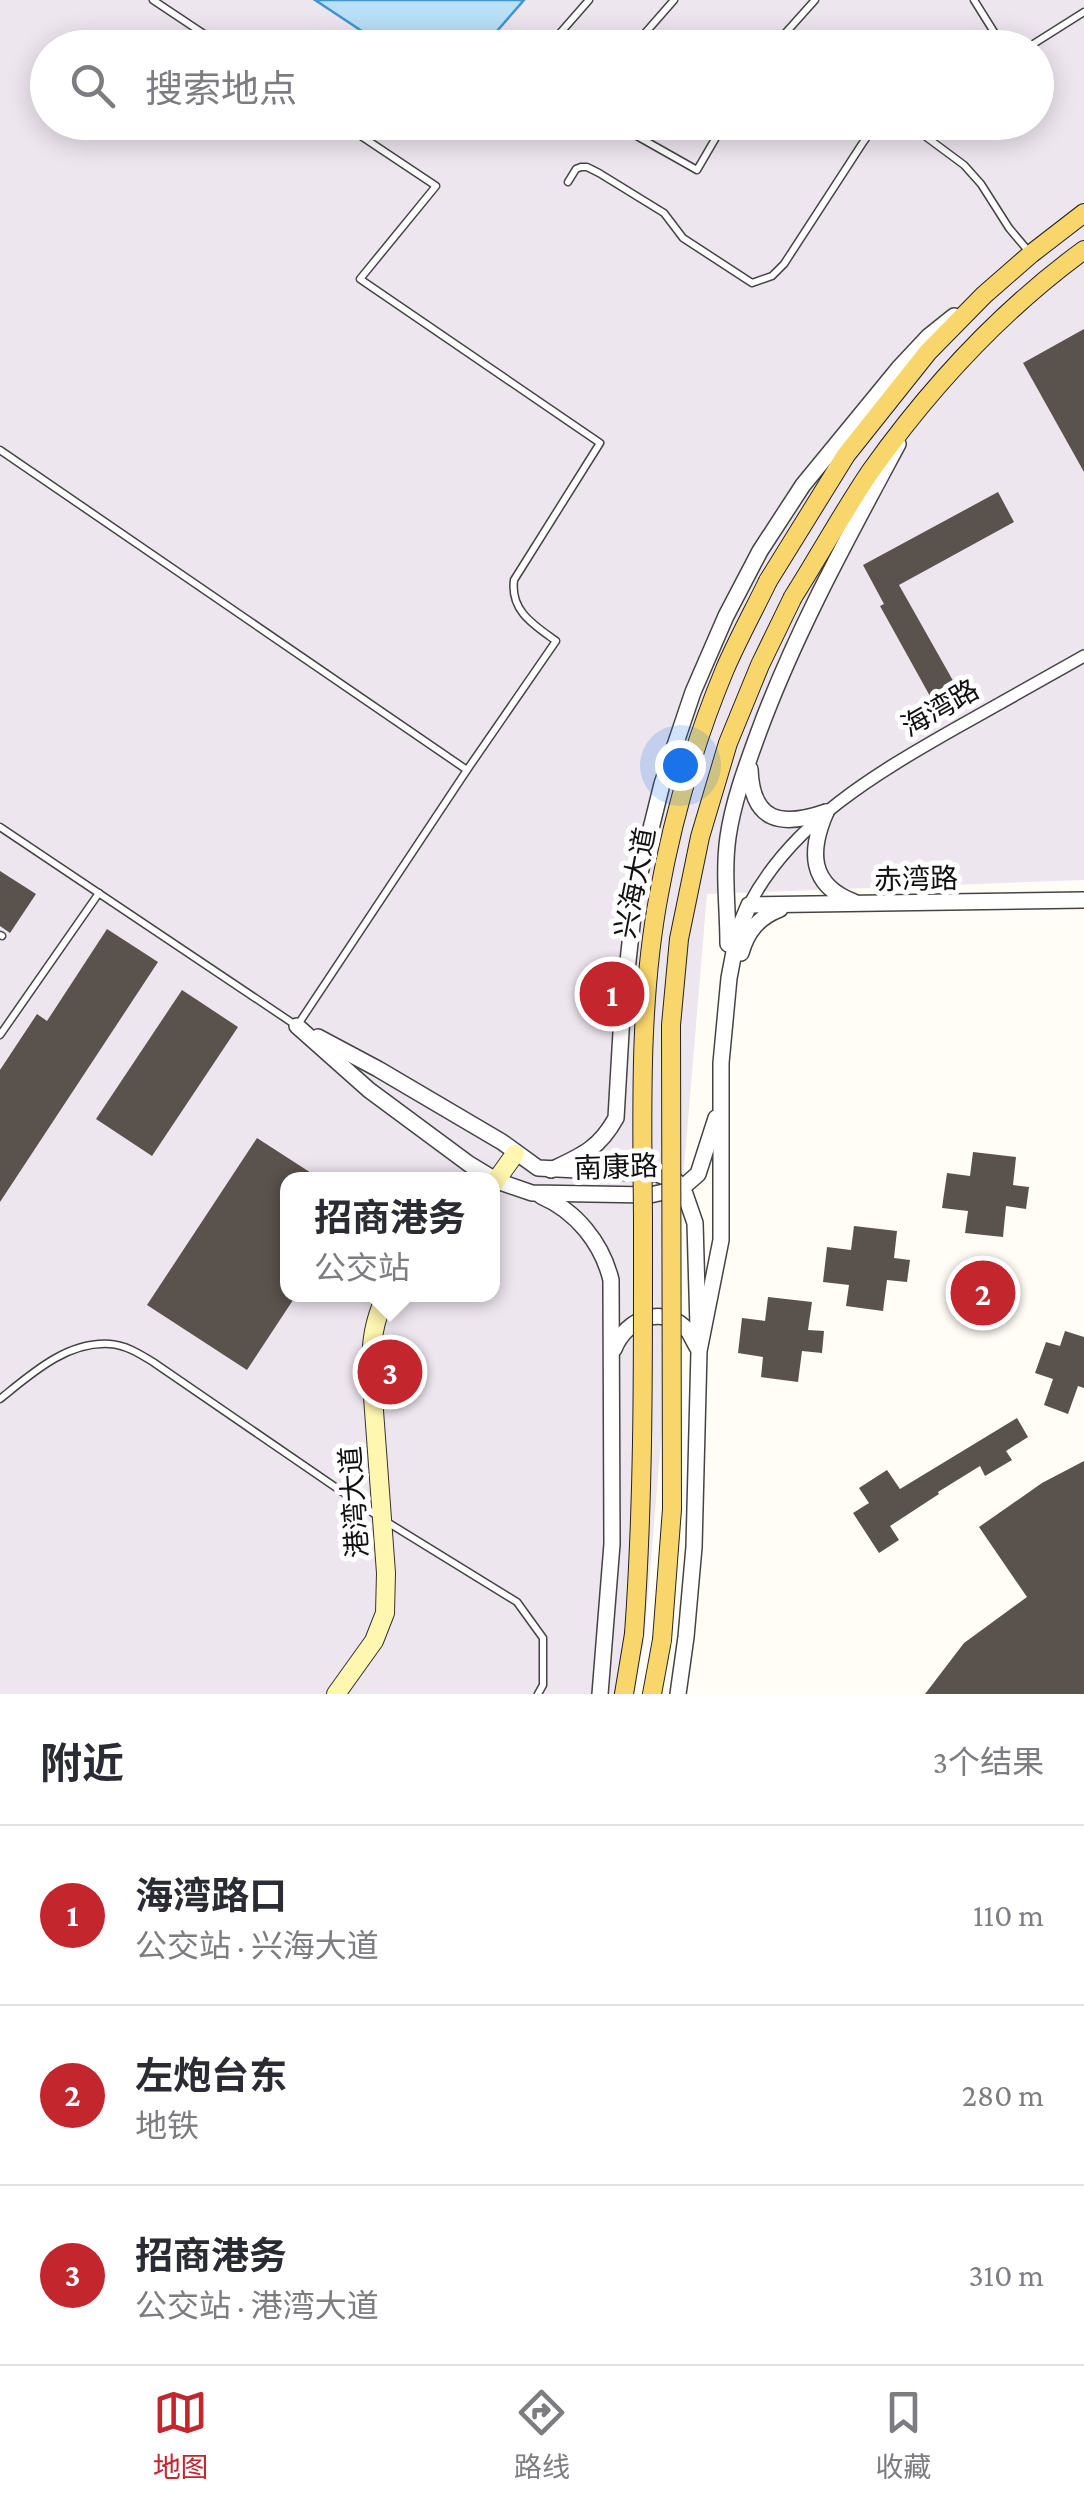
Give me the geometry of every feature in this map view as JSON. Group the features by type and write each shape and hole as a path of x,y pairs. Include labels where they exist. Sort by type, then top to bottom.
{"main road":[{"name":"兴海大道","path":"624,1694 634,1634 639,1560 644,1403 642,1150 648,968 658,894 699,736 768,581 846,455 928,352 1031,254 1084,213"},
{"name":"兴海大道","path":"652,1694 662,1640 672,1508 671,1044 679,939 700,837 728,743 793,597 870,472 951,372 1004,318 1084,250"},
{"path":"500,1177 516,1154"},
{"name":"港湾大道","path":"336,1694 374,1641 385,1613 386,1573 371,1370 371,1342 383,1302"}],"street":[{"name":"兴海大道","path":"551,1170 596,1146 616,1118 634,908 649,836 693,692 751,567 803,485 899,368 929,336 1031,254"},
{"name":"兴海大道","path":"729,978 726,863 735,803 772,696 823,586 911,420"},
{"name":"海湾路","path":"749,905 774,864 826,812 867,780 1084,657"},
{"path":"750,758 753,796 769,814 790,821 826,812"},
{"path":"826,812 815,840 819,874 830,890 862,905"},
{"name":"赤湾路","path":"749,905 1084,900"},
{"name":"兴海大道","path":"678,1694 694,1548 699,1351 722,1240 721,1063 729,978 738,931 749,905"},
{"name":"兴海大道","path":"720,1100 731,1056 745,938 767,914 791,906"},
{"name":"南康路","path":"297,1026 394,1078 538,1168 657,1174 668,1176 682,1188"},
{"name":"南康路","path":"297,1026 369,1090 479,1172"},
{"path":"699,1351 695,1223 682,1188 698,1174 720,1100"},
{"name":"南康路","path":"500,1185 532,1193 650,1195 682,1188"},
{"path":"532,1193 570,1214 598,1244 607,1261 613,1297 612,1544 600,1694"},
{"path":"612,1354 619,1335 634,1322 654,1316 674,1320 690,1332 699,1351"}],"lane":[{"path":"153,0 199,30"},
{"path":"563,30 589,0"},
{"path":"648,30 674,0"},
{"path":"788,30 815,0"},
{"path":"974,0 993,30"},
{"path":"1054,31 1084,12"},
{"path":"0,827 297,1026 556,641 520,612 513,596 514,580 600,443 360,280 436,186 367,140"},
{"path":"644,140 697,170 715,140"},
{"path":"568,182 576,169 587,166 664,212 683,238 752,283 772,276 784,264 865,140"},
{"path":"930,140 964,165 981,184 1031,254"},
{"path":"0,450 467,770"},
{"path":"0,1035 99,893"},
{"path":"0,1399 43,1365 63,1355 108,1344 130,1348 382,1519 517,1602 543,1638 543,1685 538,1694"}],"shaded area":[{"path":"0,0 315,0 360,30 30,30 30,140 1054,140 1054,30 498,30 524,0 1084,0 1084,880 707,894 644,1644 627,1694 0,1694"}],"water":[{"path":"315,0 524,0 498,30 360,30"}],"building":[{"path":"1084,329 1084,472 1023,363"},
{"path":"998,492 1014,522 899,585 960,693 936,707 880,606 884,604 863,565"},
{"path":"0,871 36,894 10,933 0,926"},
{"path":"107,929 158,962 0,1202 0,1070 37,1014 47,1021"},
{"path":"182,990 238,1027 152,1156 96,1119"},
{"path":"257,1138 310,1172 280,1172 280,1302 292,1302 247,1370 147,1305"},
{"path":"973,1152 1016,1157 1013,1185 1029,1187 1026,1209 1006,1206 1003,1237 965,1233 968,1211 942,1208 947,1173 970,1176"},
{"path":"854,1226 897,1231 894,1258 910,1260 907,1282 887,1280 883,1311 846,1306 849,1285 823,1282 827,1247 851,1250"},
{"path":"768,1297 812,1302 808,1330 824,1331 822,1353 802,1351 798,1382 761,1377 763,1357 738,1353 742,1318 765,1321"},
{"path":"1065,1331 1084,1337 1084,1388 1078,1386 1068,1414 1044,1405 1053,1379 1035,1373 1046,1342 1060,1346"},
{"path":"1017,1418 1028,1437 1006,1451 1012,1460 985,1476 980,1466 938,1492 890,1526 899,1540 879,1553 853,1513 869,1503 859,1488 887,1470 900,1489"},
{"path":"1084,1461 1084,1694 925,1694 964,1643 1027,1597 979,1527 1042,1483"}],"place":[{"name":"海湾路口","path":"612,994"},
{"name":"左炮台东","path":"983,1293"},
{"name":"招商港务","path":"390,1372"}]}
